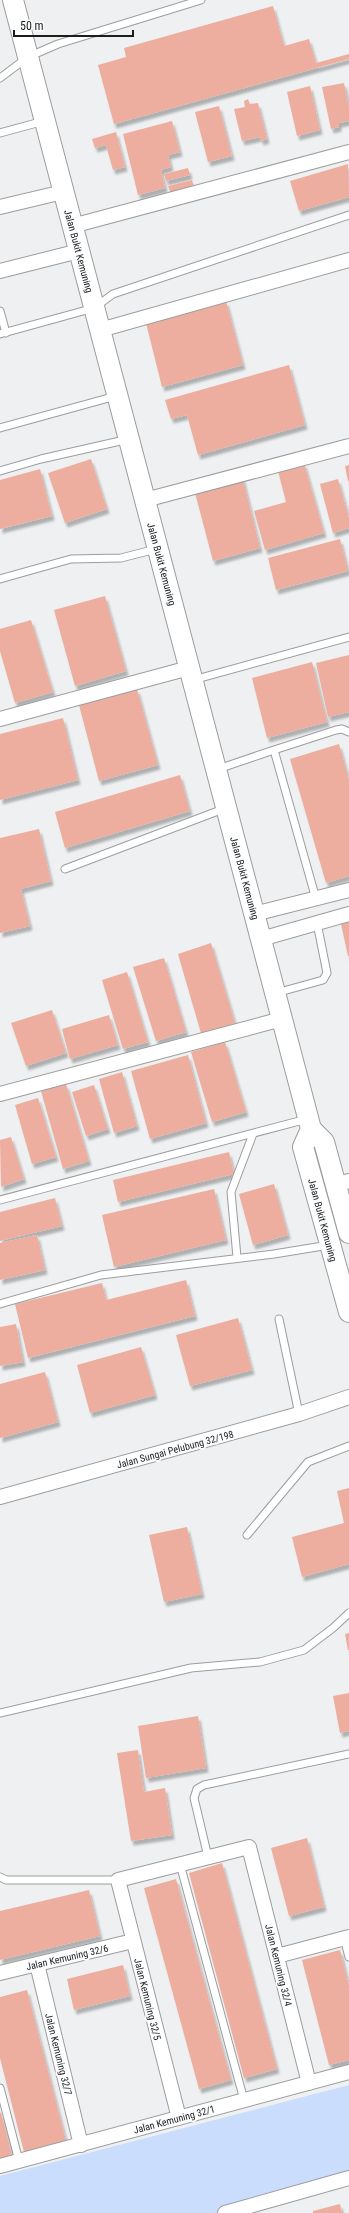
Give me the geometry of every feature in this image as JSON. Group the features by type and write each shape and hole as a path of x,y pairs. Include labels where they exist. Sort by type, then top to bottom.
{"main road":[{"name":"Jalan Bukit Kemuning","path":"13,0 309,1124 324,1142 342,1183 349,1233"},
{"name":"Jalan Bukit Kemuning","path":"309,1124 303,1147 329,1245 349,1312"}],"street":[{"path":"72,226 349,152"},
{"path":"0,207 63,192"},
{"path":"0,271 79,250"},
{"path":"100,330 349,260"},
{"path":"145,500 349,446"},
{"path":"0,720 191,674"},
{"path":"254,914 349,890"},
{"path":"261,939 349,914"},
{"path":"0,1094 282,1018"},
{"name":"Jalan Sungai Pelubung 32/198","path":"0,1497 299,1414 349,1397"},
{"name":"Jalan Kemuning 32/4","path":"208,1857 249,1847 278,1956 309,2083"},
{"path":"118,1880 208,1857"},
{"name":"Jalan Kemuning 32/5","path":"118,1880 179,2118"},
{"path":"278,1956 347,1938"},
{"name":"Jalan Kemuning 32/6","path":"0,1973 133,1941"},
{"name":"Jalan Kemuning 32/7","path":"37,1964 81,2144"},
{"name":"Jalan Kemuning 32/1","path":"0,2166 349,2072"},
{"path":"225,2213 349,2178"}],"lane":[{"path":"0,78 28,57 58,44 201,0"},
{"path":"0,133 44,120"},
{"path":"0,311 3,333 94,308 113,294 349,215"},
{"path":"0,428 117,396"},
{"path":"0,471 40,458 129,439"},
{"path":"0,579 72,559 122,558 158,548"},
{"path":"191,674 349,637"},
{"path":"216,770 336,730 342,729 349,732"},
{"path":"274,750 316,899"},
{"path":"65,869 226,808"},
{"path":"275,993 326,978 327,973 316,923"},
{"path":"0,1200 253,1134 309,1124"},
{"path":"237,1257 231,1192 253,1134"},
{"path":"0,1304 101,1275 237,1257 274,1254 329,1245"},
{"path":"279,1319 299,1414"},
{"path":"247,1535 308,1462 349,1446"},
{"path":"0,1714 191,1668 260,1662 304,1650 333,1628 349,1613"},
{"path":"208,1857 194,1798 197,1789 204,1785 349,1754"},
{"path":"180,1864 244,2100"},
{"path":"0,1877 6,1880 118,1880"},
{"path":"347,1938 349,1957"},
{"path":"0,2088 19,2161"}],"shaded area":[{"path":"349,2085 349,2171 245,2199 248,2213 0,2213 0,2176"}],"building":[{"path":"273,6 284,46 309,39 316,63 349,54 349,59 114,124 98,65 126,57 124,48"},
{"path":"344,83 349,108 349,121 339,123 339,127 331,129 322,87"},
{"path":"310,86 320,130 297,136 287,92"},
{"path":"248,99 250,104 258,103 267,139 261,141 260,137 242,141 234,109 245,107 244,101"},
{"path":"219,106 232,156 208,162 195,112"},
{"path":"172,121 180,152 168,155 171,167 161,170 165,188 138,195 123,134"},
{"path":"116,132 125,167 113,170 106,145 95,148 92,139"},
{"path":"348,164 349,197 299,211 290,181"},
{"path":"188,168 190,175 166,181 164,174"},
{"path":"192,180 194,187 171,194 168,186"},
{"path":"226,301 243,365 162,387 146,323"},
{"path":"289,365 305,425 198,455 187,415 171,419 165,400"},
{"path":"91,459 107,509 65,523 48,473"},
{"path":"304,463 324,533 265,550 254,511 286,502 278,471"},
{"path":"349,465 349,481 348,481 345,466"},
{"path":"40,469 52,516 0,529 0,480"},
{"path":"242,476 260,548 213,561 194,489"},
{"path":"338,479 349,518 349,528 333,533 320,484"},
{"path":"340,539 348,571 276,590 268,558"},
{"path":"105,596 126,671 75,686 54,610"},
{"path":"31,620 53,692 15,703 0,651 0,629"},
{"path":"349,655 349,712 328,717 316,663"},
{"path":"312,662 327,722 267,738 252,678"},
{"path":"137,689 158,765 99,781 79,705"},
{"path":"63,718 78,780 0,800 0,734"},
{"path":"339,744 349,780 349,876 326,883 290,759"},
{"path":"180,775 190,811 65,848 55,812"},
{"path":"39,829 51,881 21,889 30,926 0,933 0,838"},
{"path":"349,922 349,956 348,956 341,924"},
{"path":"211,943 235,1023 201,1033 178,954"},
{"path":"164,958 186,1032 156,1041 133,967"},
{"path":"127,972 148,1042 123,1049 102,980"},
{"path":"52,1010 66,1053 26,1066 11,1023"},
{"path":"109,1015 118,1045 70,1059 62,1029"},
{"path":"225,1042 246,1112 212,1122 191,1052"},
{"path":"188,1055 206,1123 150,1139 131,1071"},
{"path":"122,1072 137,1126 114,1133 99,1079"},
{"path":"66,1084 89,1161 63,1169 41,1091"},
{"path":"94,1085 108,1129 86,1136 72,1092"},
{"path":"38,1098 56,1157 32,1164 15,1105"},
{"path":"11,1137 24,1179 1,1187 0,1140"},
{"path":"229,1152 234,1174 118,1202 113,1180"},
{"path":"274,1184 288,1235 253,1245 239,1194"},
{"path":"214,1189 226,1240 114,1267 102,1215"},
{"path":"55,1198 62,1226 0,1241 0,1212"},
{"path":"37,1235 45,1270 0,1280 0,1243"},
{"path":"186,1280 195,1316 28,1358 15,1304 102,1283 106,1300"},
{"path":"238,1318 252,1370 190,1386 176,1335"},
{"path":"16,1324 23,1362 0,1366 0,1327"},
{"path":"141,1347 155,1395 90,1413 77,1365"},
{"path":"45,1372 58,1422 0,1438 0,1384"},
{"path":"349,1488 349,1564 302,1577 292,1537 344,1523 337,1491"},
{"path":"187,1527 202,1594 164,1602 149,1535"},
{"path":"349,1633 349,1650 348,1650 345,1634"},
{"path":"349,1693 349,1731 340,1733 333,1696"},
{"path":"198,1716 206,1768 146,1778 138,1726"},
{"path":"138,1750 144,1792 165,1788 172,1835 131,1841 117,1753"},
{"path":"307,1838 324,1907 289,1916 271,1848"},
{"path":"222,1863 277,2069 244,2078 189,1873"},
{"path":"176,1879 231,2080 199,2089 144,1888"},
{"path":"89,1890 100,1936 0,1960 0,1911"},
{"path":"340,1950 349,1986 349,2060 329,2065 302,1960"},
{"path":"123,1965 130,1996 74,2010 67,1979"},
{"path":"27,1990 66,2141 24,2152 0,2058 0,1997"},
{"path":"1,2112 12,2156 0,2159 0,2113"},
{"path":"340,2204 342,2213 313,2213 313,2211"}]}
